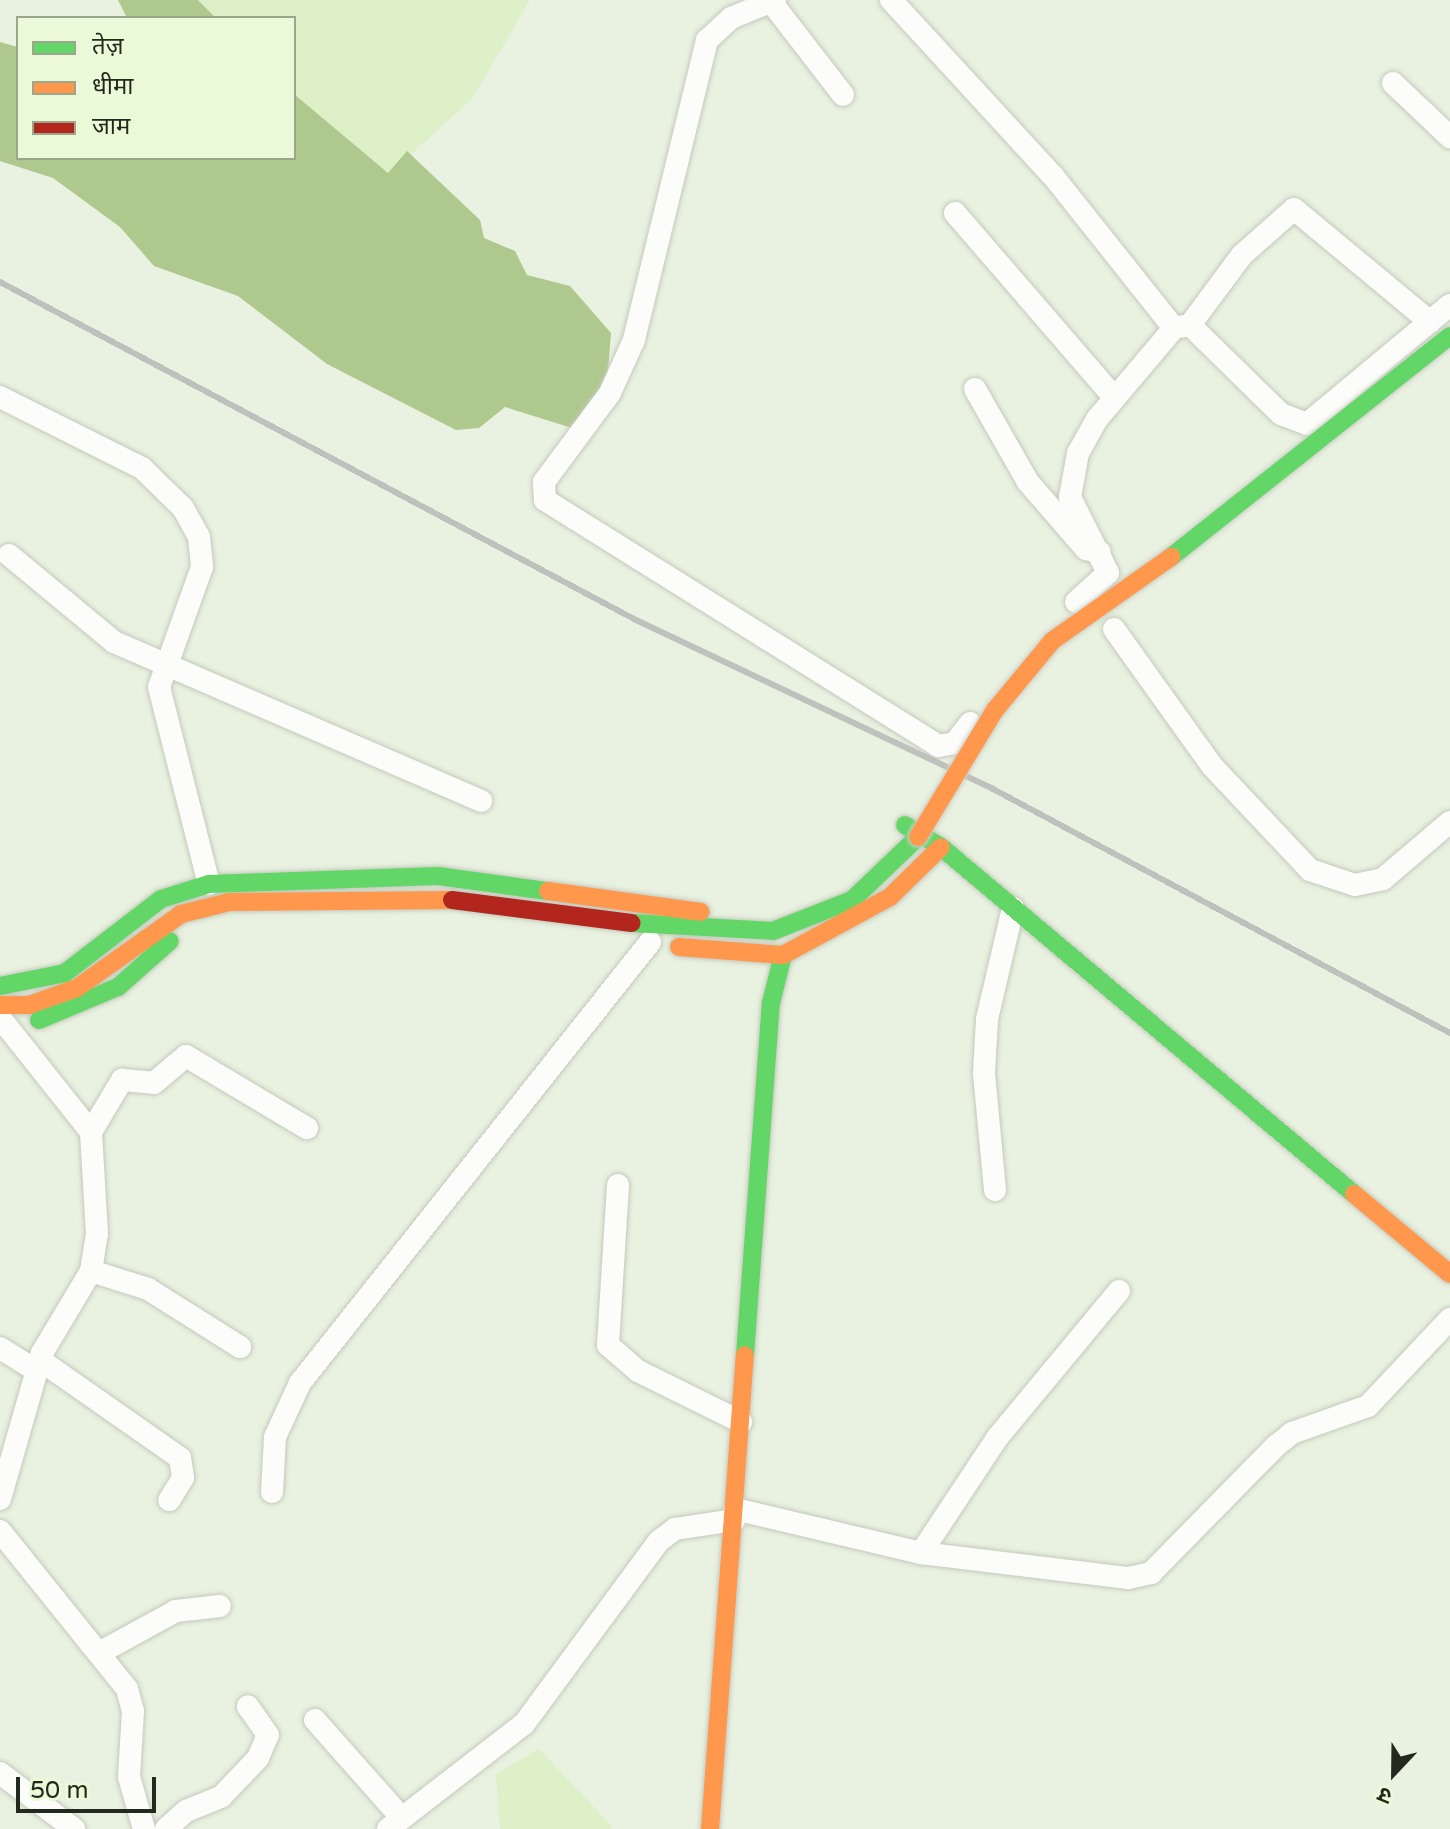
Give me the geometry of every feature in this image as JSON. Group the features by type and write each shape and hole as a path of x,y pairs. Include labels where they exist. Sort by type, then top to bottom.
{"main road":[{"path":"4,1029 29,1005 77,988 181,914 229,902 438,898 742,935 829,913 875,884 918,837 995,710 1052,641 1233,513 1450,336"},
{"path":"0,986 65,973 161,899 209,884 438,876 773,918 865,868 908,822 1450,1274"},
{"path":"4,1029 81,1008 118,987 181,932 231,918 436,914 756,955 783,955 890,897 941,847"},
{"path":"756,955 771,1003"},
{"path":"710,1829 771,1003 783,955"}],"street":[{"path":"891,0 1053,176 1182,327 1300,424 1450,305"},
{"path":"843,95 774,1 731,18 707,40 634,340 610,393 544,482 545,500 938,746 955,743 1035,638 1106,578 1101,552 1070,497 1078,453 1114,397 1182,327 1242,255 1294,209 1430,322"},
{"path":"1393,83 1450,137"},
{"path":"955,213 1114,397"},
{"path":"975,389 1035,491 1086,549 1101,552"},
{"path":"0,397 142,468 183,508 199,537 202,567 165,664 163,709 209,884"},
{"path":"9,555 90,628 165,664 481,801"},
{"path":"1114,629 1212,766 1310,870 1355,885 1383,879 1450,822"},
{"path":"995,1190 984,1073 987,1019 1013,908"},
{"path":"272,1492 275,1437 300,1383 650,942"},
{"path":"4,1029 91,1132"},
{"path":"0,1499 38,1365 91,1271 97,1234 91,1132 122,1080 154,1083 186,1056 307,1128"},
{"path":"618,1185 608,1345 638,1371 741,1422"},
{"path":"91,1271 148,1289 240,1347"},
{"path":"921,1553 997,1438 1119,1291"},
{"path":"315,1720 394,1822 524,1724 659,1541 675,1529 734,1515 921,1553 1128,1578 1151,1573 1276,1446 1292,1433 1368,1406 1450,1319"},
{"path":"0,1348 38,1365 180,1458 183,1478 169,1500"},
{"path":"0,1531 101,1652 133,1711 129,1777 144,1829"},
{"path":"101,1652 176,1611 220,1606"},
{"path":"166,1829 221,1797 258,1758 268,1735 248,1706"},
{"path":"0,1773 74,1829"}],"shaded area":[{"path":"118,0 198,0 214,16 126,16"},
{"path":"198,0 530,0 472,99 389,174 296,96 296,16 214,16"},
{"path":"0,42 16,46 16,160 296,160 296,96 388,173 407,151 480,220 484,238 515,251 527,275 570,286 611,333 607,383 572,428 505,407 479,428 456,430 327,364 238,296 154,266 120,227 53,178 0,161"},
{"path":"539,1749 611,1825 611,1829 500,1829 496,1774"}],"railway":[{"path":"0,282 634,619 993,789 1450,1033"}],"traffic: fast":[{"path":"1171,557 1450,336"},
{"path":"905,825 941,847 1354,1194"},
{"path":"632,923 773,931 852,900 918,837"},
{"path":"0,986 65,973 161,899 209,884 438,876 548,891"},
{"path":"39,1020 118,987 170,941"},
{"path":"745,1355 771,1003 783,955"}],"traffic: slow":[{"path":"918,837 995,710 1052,641 1171,557"},
{"path":"679,947 783,955 890,897 941,847"},
{"path":"548,891 701,912"},
{"path":"0,1005 29,1005 77,988 181,914 229,902 452,900"},
{"path":"1354,1194 1450,1274"},
{"path":"710,1829 745,1355"}],"traffic: jam":[{"path":"452,900 632,923"}]}
